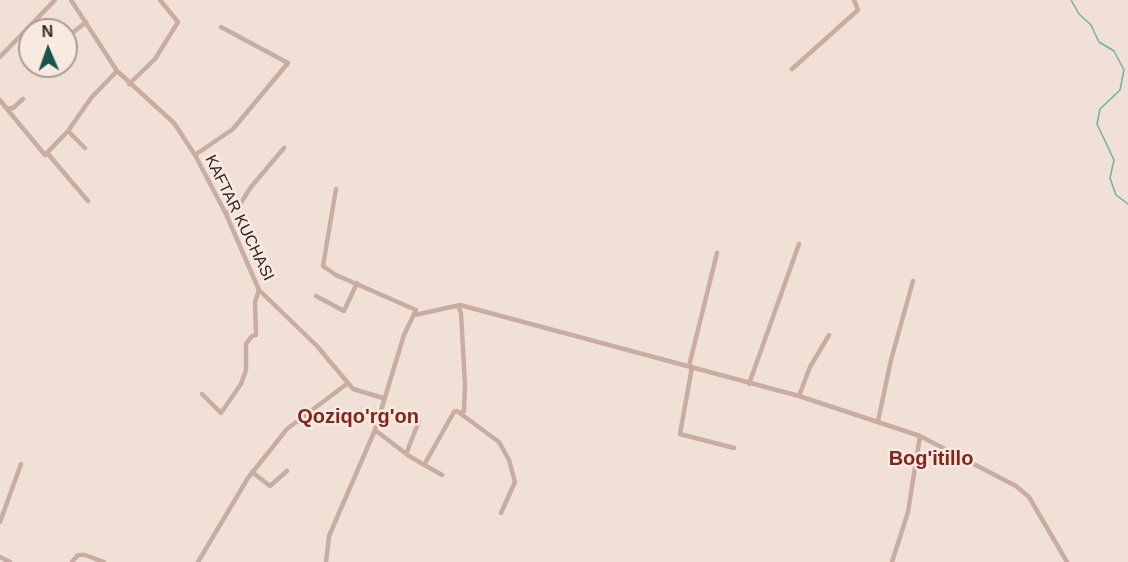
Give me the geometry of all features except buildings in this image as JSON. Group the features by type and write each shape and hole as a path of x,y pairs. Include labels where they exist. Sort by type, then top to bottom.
{"street":[{"path":"0,57 55,0"},
{"name":"KAFTAR KUCHASI","path":"71,0 117,71 174,123 195,155 226,214 259,290 317,346 353,389 382,398"},
{"path":"129,84 155,59 178,22 160,0"},
{"path":"792,69 858,10 854,0"},
{"path":"78,28 86,22"},
{"path":"195,155 232,129 288,63 221,27"},
{"path":"48,154 68,131 91,98 117,71"},
{"path":"7,109 13,108 23,99"},
{"path":"0,100 45,155 48,154 88,201"},
{"path":"68,131 85,148"},
{"path":"226,214 239,206 251,187 284,148"},
{"path":"326,562 329,536 375,430 382,398 404,335 416,310 323,266 336,189"},
{"path":"749,384 799,244"},
{"path":"717,253 690,367 680,434 734,448"},
{"path":"878,421 891,360 913,281"},
{"path":"316,296 344,311 357,283"},
{"path":"256,343 255,302 259,290"},
{"path":"415,315 458,305 799,396 920,436 1016,486 1029,497 1067,562"},
{"path":"458,305 461,312 465,385 464,411 460,413"},
{"path":"202,394 221,413 223,412 246,370 246,344 252,336 256,335"},
{"path":"799,396 810,367 829,335"},
{"path":"198,562 252,472 286,429 348,383"},
{"path":"424,465 454,412 460,413 499,442 509,460 515,482 501,513"},
{"path":"406,454 419,421"},
{"path":"375,430 406,454 442,476"},
{"path":"892,562 908,512 920,436"},
{"path":"0,522 21,464"},
{"path":"252,472 270,486 287,471"},
{"path":"72,562 78,555 85,555 104,562"},
{"path":"0,557 10,562"}],"waterway":[{"path":"1071,0 1079,14 1091,25 1099,42 1114,51 1124,70 1120,90 1100,109 1097,124 1114,160 1110,178 1116,195 1128,204"}],"district":[{"name":"Qoziqo'rg'on","path":"358,417"},
{"name":"Bog'itillo","path":"931,459"}]}
